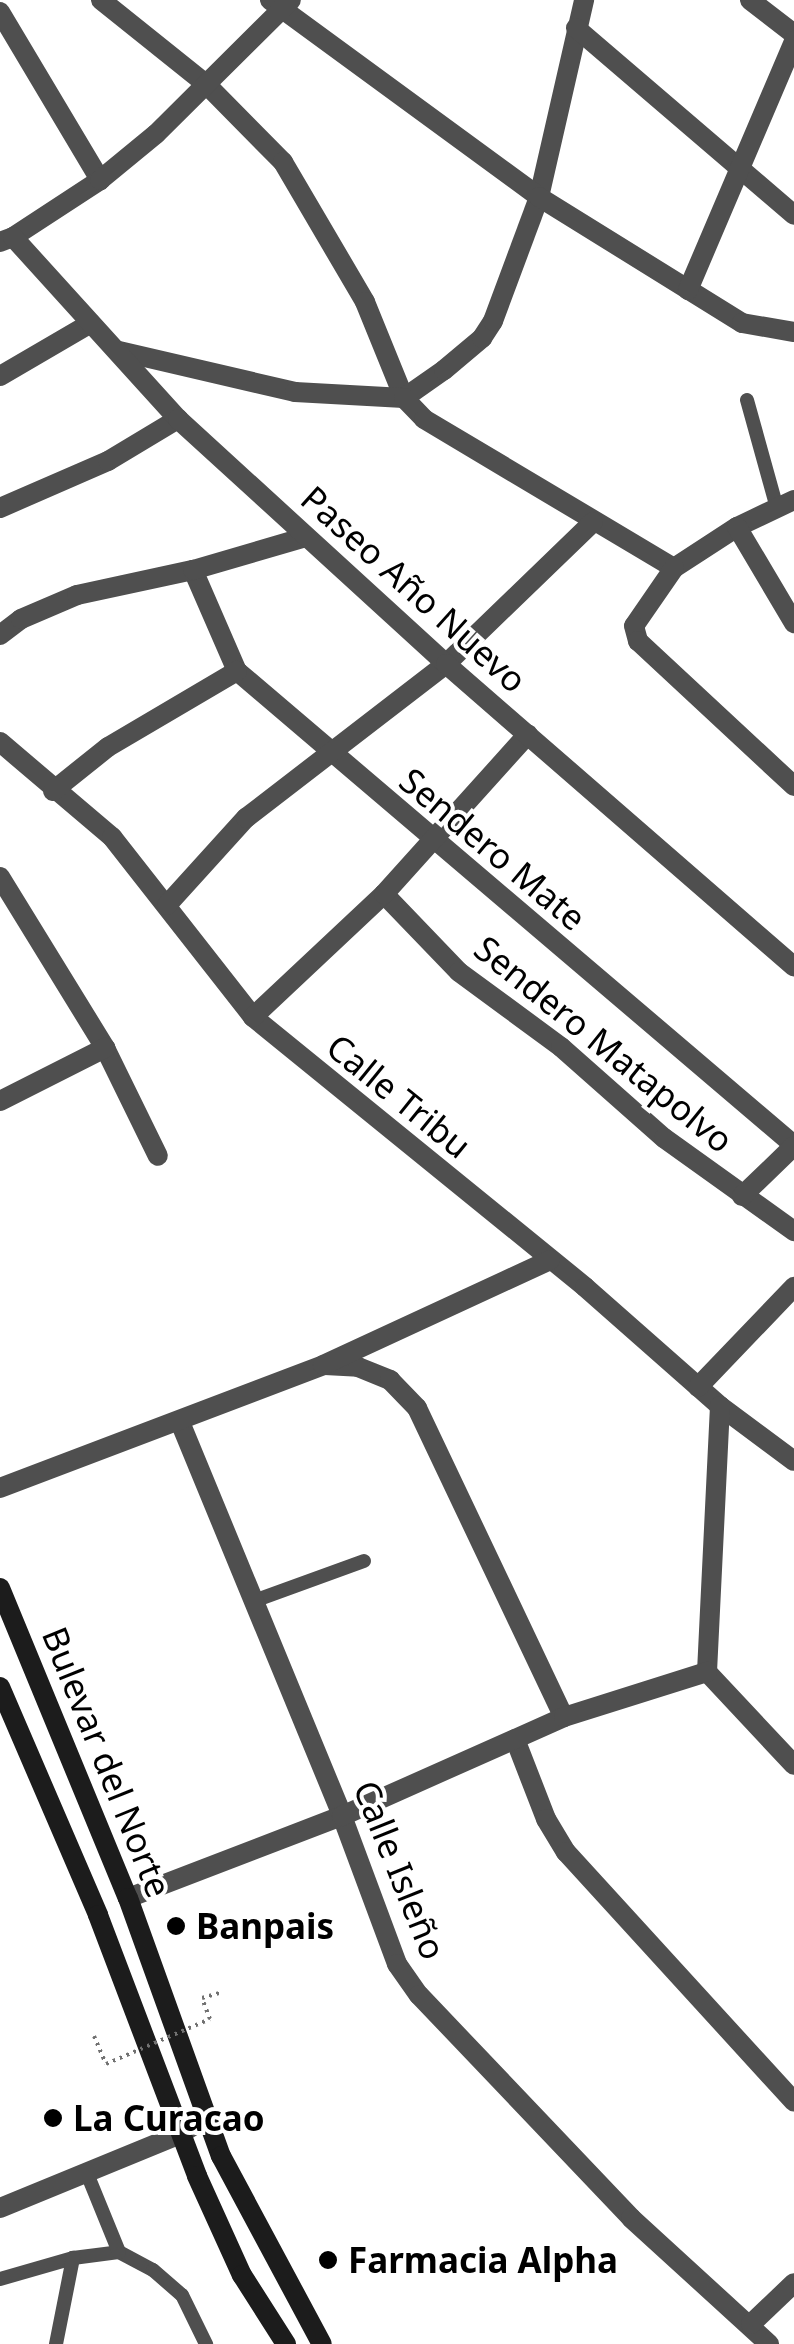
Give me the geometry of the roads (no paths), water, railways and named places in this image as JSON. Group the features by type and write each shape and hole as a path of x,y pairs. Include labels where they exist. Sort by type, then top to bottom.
{"main road":[{"name":"Bulevar del Norte","path":"0,1588 128,1898 207,2117 264,2241 322,2344"},
{"name":"Bulevar del Norte","path":"0,1687 98,1915 180,2134 242,2275 286,2344"}],"street":[{"path":"102,0 206,84 283,162 365,302 404,398 424,419 674,568"},
{"path":"120,351 296,392 404,398 482,338 492,321 539,197 584,0"},
{"path":"688,290 742,170 794,38 750,0"},
{"path":"6,240 100,180 156,134 281,3 539,197 742,322 794,332"},
{"path":"0,12 100,180"},
{"path":"576,28 794,215"},
{"name":"Paseo Año Nuevo","path":"6,240 120,351 178,419 306,537 794,966"},
{"path":"0,376 91,323"},
{"path":"0,508 108,461 178,419"},
{"path":"786,504 737,527 674,568 634,626 638,641 794,786"},
{"path":"167,905 246,818 446,664 593,522"},
{"path":"737,527 794,623"},
{"path":"0,635 21,619 77,594 193,570 306,537"},
{"name":"Sendero Mate","path":"193,570 236,671 794,1146"},
{"path":"53,791 108,746 236,671"},
{"path":"254,1016 384,894 528,734"},
{"name":"Calle Tribu","path":"0,742 53,791 112,836 254,1016 720,1406 794,1462"},
{"path":"0,878 105,1048 158,1156"},
{"name":"Sendero Matapolvo","path":"384,894 460,972 561,1047 664,1138 794,1231"},
{"path":"0,1101 105,1048"},
{"path":"742,1196 794,1146"},
{"path":"0,1488 323,1364 550,1260"},
{"path":"698,1387 794,1288"},
{"path":"323,1364 358,1368 390,1380 417,1408 564,1717"},
{"path":"720,1406 705,1642 707,1672 794,1765"},
{"name":"Calle Isleño","path":"180,1422 342,1816 397,1964 419,1994 631,2218 769,2344"},
{"path":"128,1898 342,1816 564,1717 707,1672"},
{"path":"515,1740 546,1819 566,1852 794,2102"},
{"path":"0,2208 180,2134 207,2117"},
{"path":"751,2324 794,2283"}],"lane":[{"path":"747,400 786,504"},
{"path":"254,1601 364,1561"},
{"path":"86,2171 119,2252"},
{"path":"0,2278 73,2258 119,2252 153,2270 182,2295 206,2344"},
{"path":"56,2344 73,2258"}],"place":[{"name":"Banpais","path":"176,1926"},
{"name":"La Curacao","path":"53,2118"},
{"name":"Farmacia Alpha","path":"328,2260"}]}
